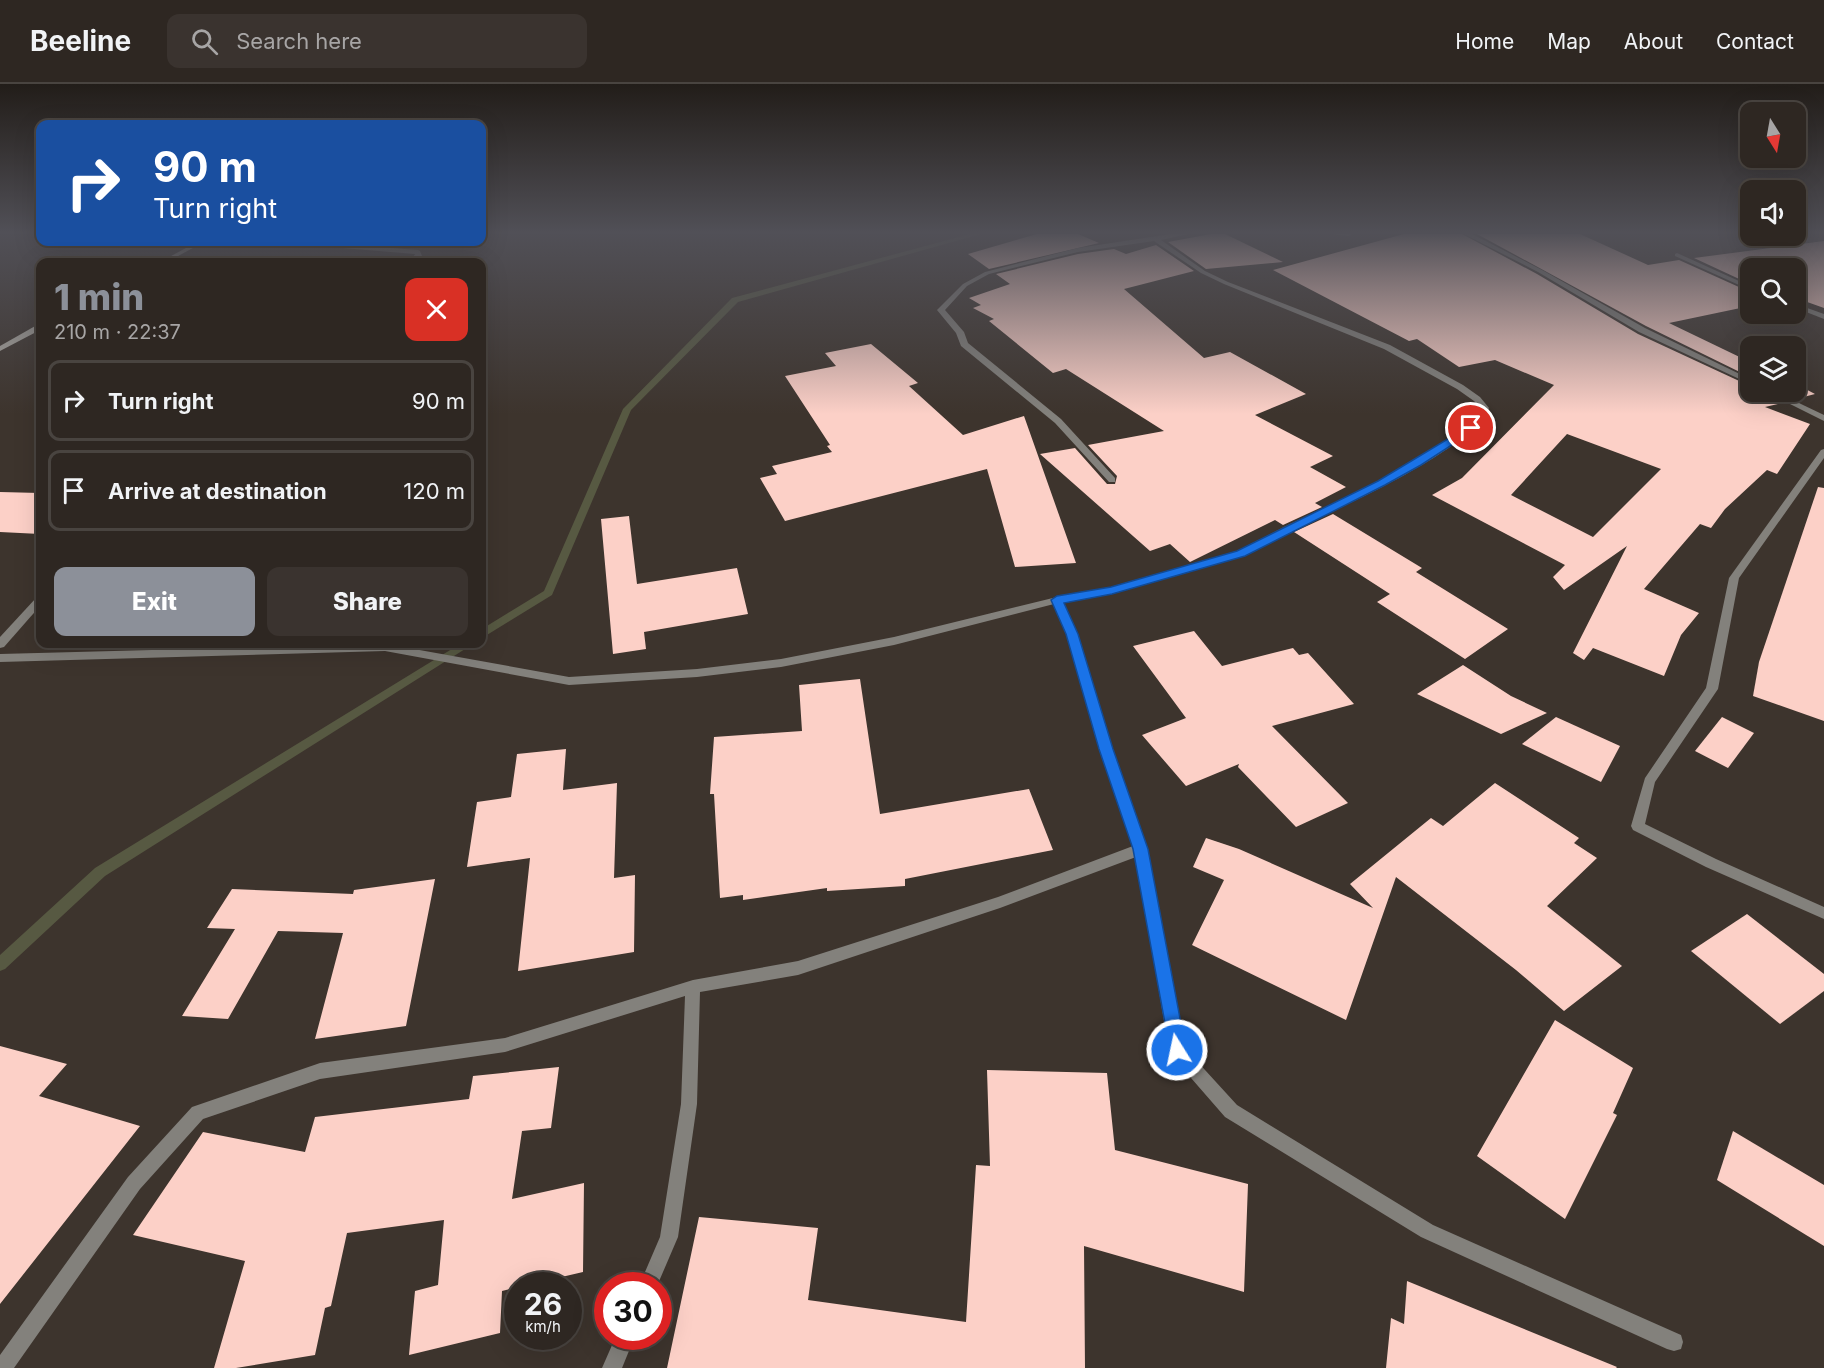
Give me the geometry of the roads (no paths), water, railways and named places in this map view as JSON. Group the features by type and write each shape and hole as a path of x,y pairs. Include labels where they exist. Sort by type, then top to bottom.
{"street":[{"path":"956,294 941,310 960,332 964,344 1058,421 1112,480"},
{"path":"390,648 569,681 697,673 781,663 894,640 1057,600 1112,590 1241,553 1345,503 1418,463 1471,428 1482,415 1485,408 1477,399 1460,387 1387,347 1253,294"},
{"path":"1580,294 1642,330 1740,377"},
{"path":"1806,310 1824,317"},
{"path":"0,348 36,329"},
{"path":"1791,402 1824,418"},
{"path":"1824,452 1734,578 1712,689 1649,781 1638,826 1711,863 1824,913"},
{"path":"1057,600 1072,634 1106,749 1141,849 1177,1050 1231,1111 1427,1231 1674,1342"},
{"path":"0,644 36,604"},
{"path":"0,658 350,648"},
{"path":"4,1366 134,1183 198,1113 320,1071 505,1045 693,987 798,968 1000,902 1141,849"},
{"path":"654,1272 669,1238 689,1104 693,987"},
{"path":"612,1368 620,1350"}],"waterway":[{"path":"486,632 548,593 627,409 735,300 757,294"},
{"path":"0,964 100,872 461,648"}]}
